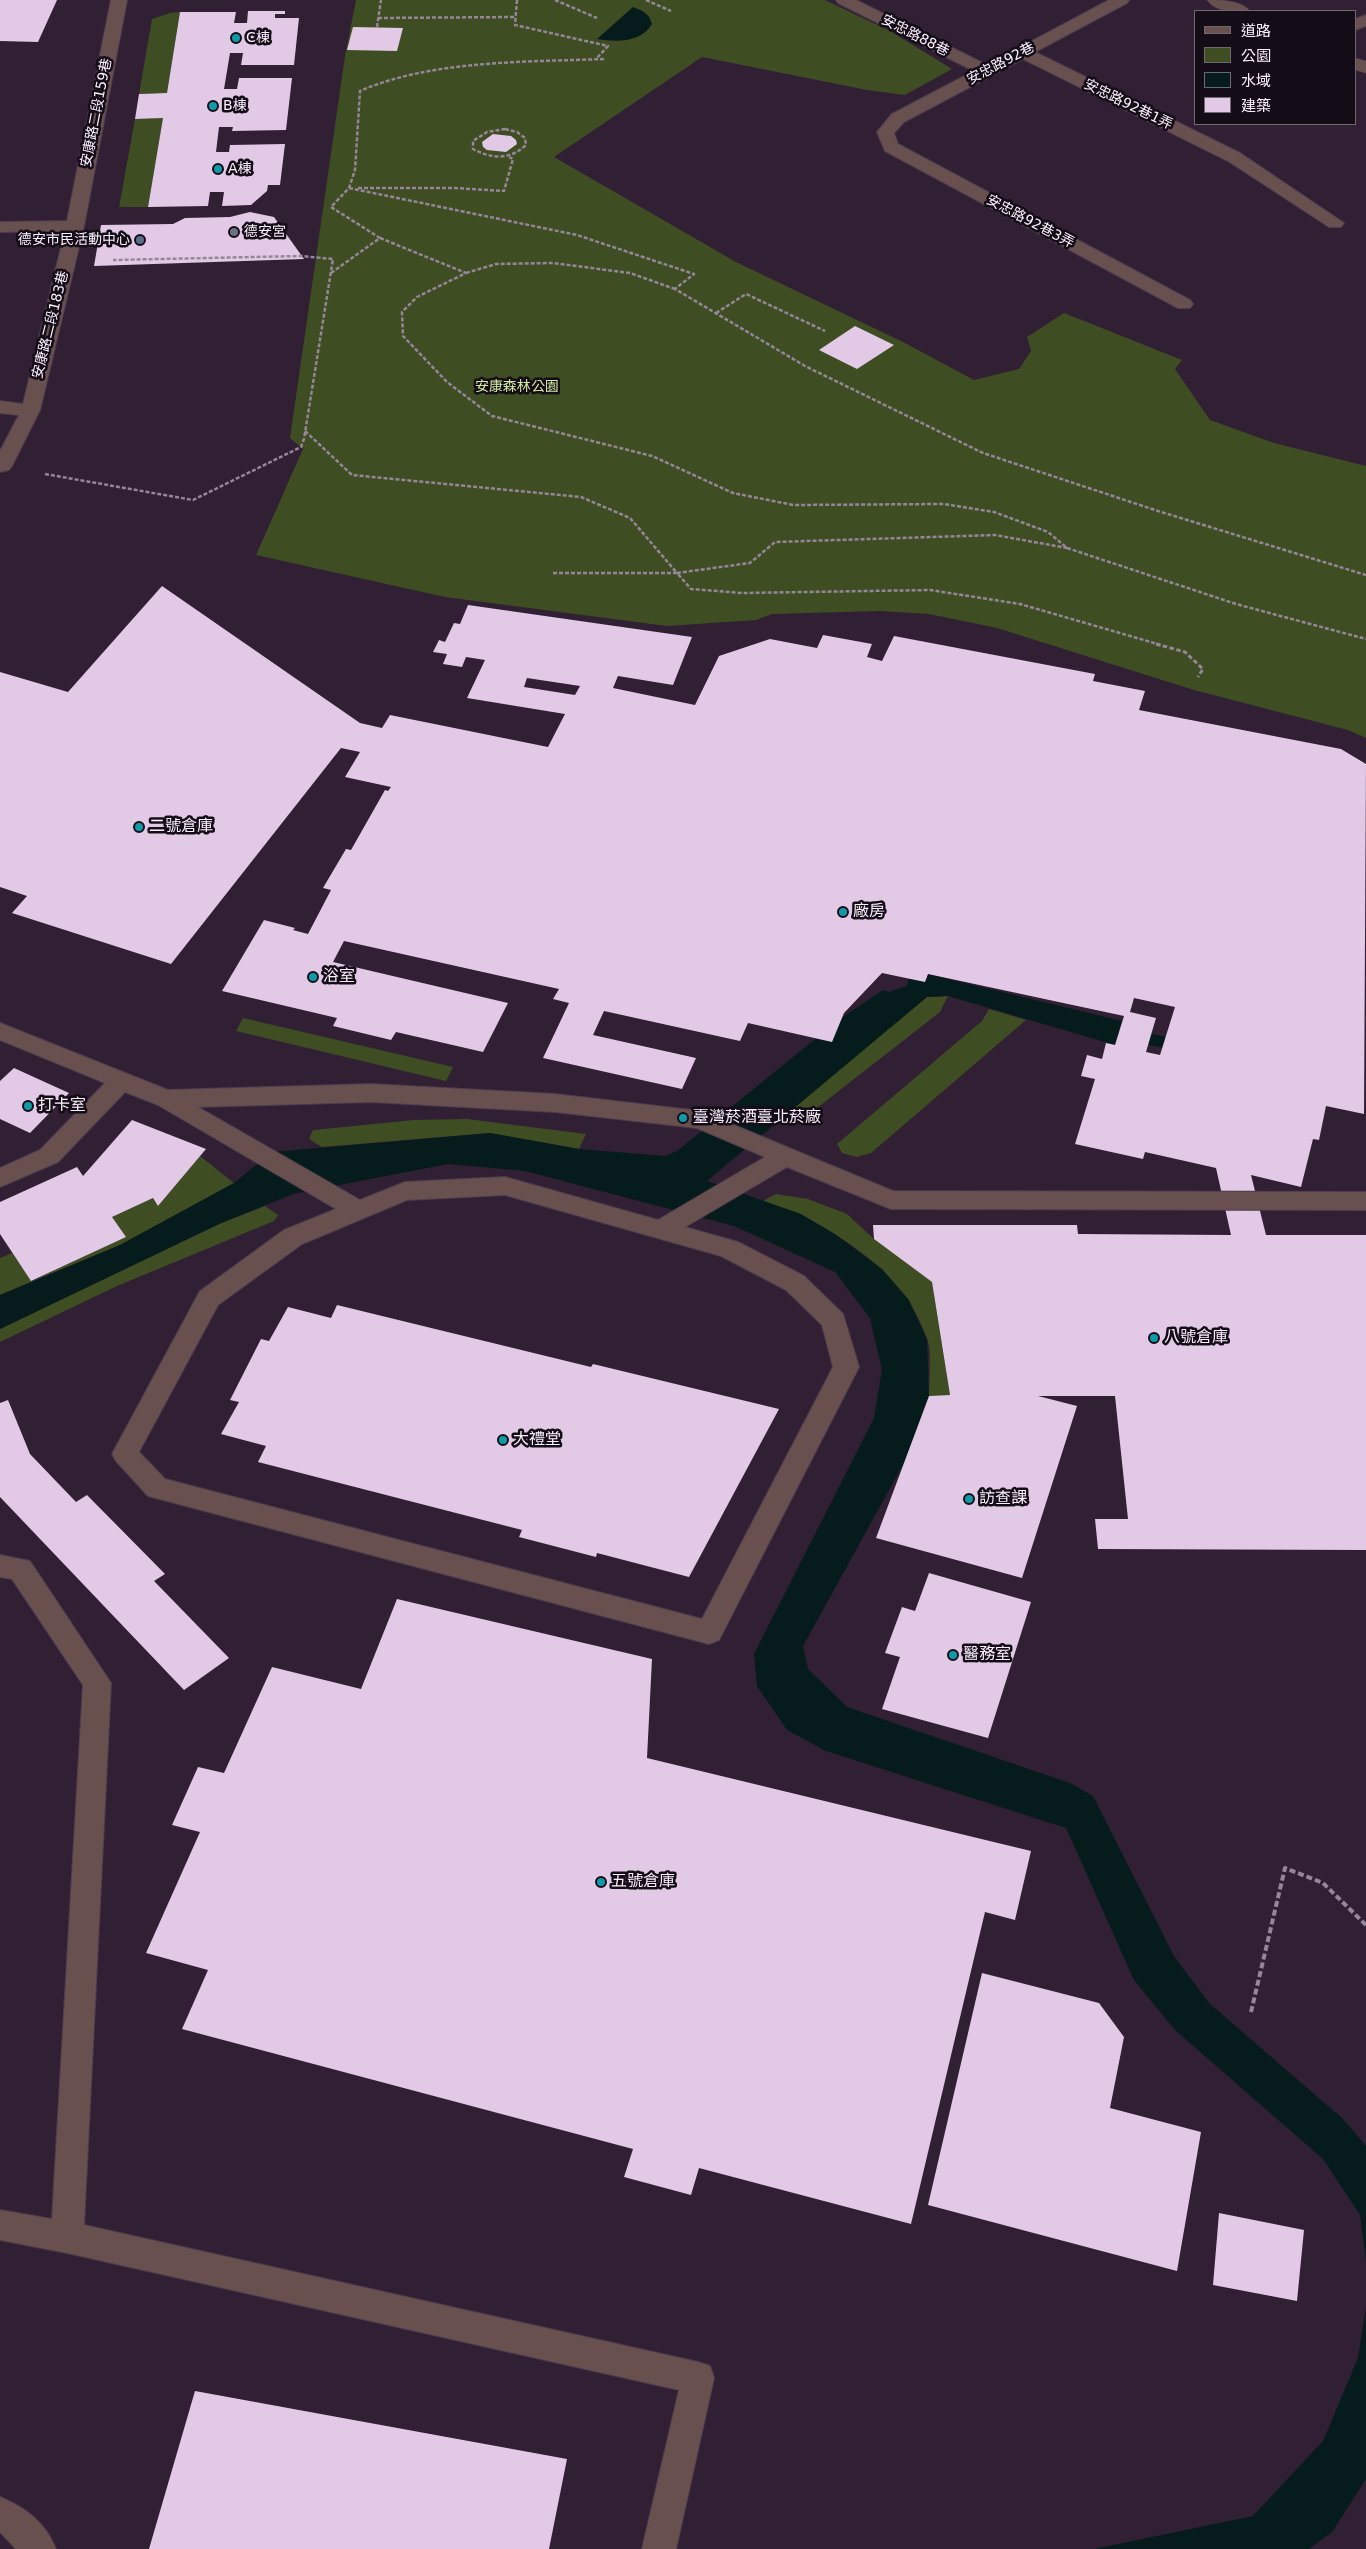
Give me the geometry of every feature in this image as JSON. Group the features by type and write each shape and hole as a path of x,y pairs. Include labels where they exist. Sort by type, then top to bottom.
{"street":[{"path":"1216,0 1239,10"}],"lane":[{"name":"安康路二段159巷","path":"75,226 120,0"},
{"name":"安忠路88巷","path":"844,0 987,71"},
{"name":"安忠路92巷","path":"886,132 898,118 1121,0"},
{"name":"安忠路92巷1弄","path":"1022,52 1234,157 1335,223"},
{"name":"安忠路92巷3弄","path":"886,132 890,147 1184,304"},
{"path":"0,227 75,226"},
{"name":"安康路二段183巷","path":"1,466 31,410 75,226"},
{"path":"0,406 31,410"},
{"path":"0,1031 166,1099 358,1210"},
{"path":"0,1178 49,1156 121,1081"},
{"path":"166,1099 371,1093 555,1103 700,1120 891,1200 1366,1201"},
{"path":"670,1224 786,1156"},
{"path":"505,1186 670,1224 795,1282 834,1322 846,1367 708,1632 157,1488 125,1454 209,1298 293,1238 358,1210 405,1191 505,1186"},
{"path":"0,1566 20,1569 97,1684 67,2236"},
{"path":"0,2225 67,2236 698,2378 658,2549"},
{"path":"0,2514 13,2520 39,2549"}],"path":[{"path":"377,27 381,0"},
{"path":"517,0 514,25 608,46 596,60"},
{"path":"556,0 597,18"},
{"path":"646,0 671,11"},
{"path":"378,18 515,17"},
{"path":"466,273 380,238 331,207 349,188 355,170 360,91 385,80 486,62 604,59"},
{"path":"349,188 454,188 504,191 513,159 482,154 473,148 472,141 479,134 490,130 504,129 517,132 525,138 526,145 520,152 509,157"},
{"path":"349,188 577,235 694,274 675,289"},
{"path":"331,273 380,238"},
{"path":"1,466 125,490 193,500 301,447 305,432 332,259 301,256 67,260"},
{"path":"1068,548 1048,532 994,512 944,504 793,505 733,493 652,456 492,416 446,382 403,336 402,312 416,297 466,273 496,264 553,264 630,273 675,289 805,366 983,453 1158,511 1366,575"},
{"path":"716,313 746,294 825,332"},
{"path":"305,432 352,475 581,497 630,518 691,589 742,592 930,590 1020,604 1185,652 1203,669 1198,676"},
{"path":"553,572 677,573 750,563 775,542 995,535 1068,548 1236,604 1366,639"},
{"path":"1252,2012 1285,1868 1323,1883 1366,1925"}],"green space":[{"name":"安康森林公園","path":"356,0 825,0 890,31 952,69 905,95 867,90 702,57 554,157 736,262 905,343 974,380 1019,369 1031,351 1027,337 1064,313 1182,360 1175,369 1210,420 1274,443 1366,466 1366,738 1348,730 1194,690 997,628 929,614 880,611 772,614 756,620 667,626 445,597 256,555 303,449 290,438 345,56"},
{"path":"180,12 167,93 139,94 152,19"},
{"path":"163,118 148,207 119,207 135,119"},
{"path":"948,996 940,1012 799,1122 784,1115 927,997"},
{"path":"989,1009 1026,1020 871,1153 857,1157 842,1153 837,1144 982,1021"},
{"path":"243,1018 453,1067 446,1081 236,1031"},
{"path":"467,1119 586,1134 579,1149 490,1133 322,1147 309,1139 313,1130 414,1120"},
{"path":"200,1156 234,1183 120,1245 0,1295 0,1258 12,1253 32,1281 125,1237 112,1217 153,1198 158,1206"},
{"path":"776,1194 808,1199 847,1214 874,1239 932,1282 950,1395 929,1396 929,1344 916,1313 900,1290 882,1270 838,1236 788,1211 763,1201"},
{"path":"265,1206 278,1215 274,1221 117,1286 0,1342 0,1329 219,1224"}],"water":[{"path":"633,7 643,11 649,17 652,24 647,30 641,35 628,40 612,41 597,39"},
{"path":"928,974 1122,1021 1115,1045 948,996 927,997 707,1181 801,1214 835,1234 882,1269 909,1300 927,1340 929,1396 905,1461 803,1646 808,1669 847,1707 1070,1783 1093,1796 1174,1956 1209,2003 1343,2119 1366,2146 1366,2262 1360,2215 1323,2159 1175,2030 1134,1980 1066,1828 826,1751 787,1730 757,1686 754,1654 874,1418 882,1370 870,1318 835,1272 734,1226 525,1171 448,1164 293,1194 219,1224 0,1329 0,1295 120,1245 234,1183 272,1152 490,1133 579,1149 665,1156 677,1151 840,1019 883,990 889,992 907,986 909,978 925,982"},
{"path":"1366,2307 1366,2479 1332,2532 1309,2549 1094,2549 1253,2516 1323,2441 1358,2358"}],"building":[{"path":"0,0 57,0 38,42 0,41"},
{"path":"248,11 285,11 285,14 275,14 275,18 299,18 294,65 241,65 243,53 230,53 224,89 237,89 239,78 292,78 286,130 232,131 233,127 219,127 216,152 229,152 230,145 285,144 280,185 268,185 267,191 251,205 222,206 224,192 210,192 208,206 148,207 163,118 135,119 139,94 167,93 180,12 236,12 234,23 247,23"},
{"path":"353,27 403,28 397,51 347,50"},
{"path":"493,134 511,136 516,140 517,144 506,152 487,150 483,147 482,142"},
{"path":"250,212 274,217 304,259 94,266 101,225 173,224 185,218 230,217"},
{"path":"855,326 894,345 857,369 819,350"},
{"name":"廠房","path":"162,586 360,723 382,728 390,715 548,747 565,714 467,698 485,660 466,657 462,667 443,664 447,654 433,652 439,640 445,642 454,623 460,624 468,605 692,637 673,685 618,676 613,688 695,705 719,656 770,639 817,648 823,635 872,644 867,657 882,661 894,636 1095,674 1093,681 1145,691 1139,710 1341,749 1366,764 1364,1114 1326,1106 1319,1140 1313,1139 1301,1187 1251,1175 1266,1235 1366,1235 1366,1550 1098,1549 1095,1519 1128,1519 1115,1396 1038,1396 1077,1406 1022,1578 876,1538 929,1396 950,1395 932,1282 874,1239 873,1225 1077,1225 1078,1234 1231,1235 1216,1168 1145,1152 1143,1159 1075,1144 1095,1079 1081,1076 1087,1055 1102,1059 1106,1043 1115,1045 1124,1016 928,974 925,982 882,973 844,1013 832,1042 748,1023 740,1041 604,1011 593,1035 696,1058 682,1089 543,1058 569,1003 553,999 559,989 344,941 333,962 508,1003 483,1052 396,1032 391,1040 333,1026 337,1018 222,991 264,920 295,928 293,930 308,934 331,890 323,888 346,849 351,850 385,790 388,791 391,787 345,777 360,752 341,748 171,964 12,913 27,896 0,887 0,672 68,692","holes":["527,678 580,686 575,695 524,687","1134,998 1175,1007 1160,1055 1146,1052 1156,1018 1130,1012"]},
{"name":"打卡室","path":"14,1068 69,1093 30,1133 0,1119 0,1081"},
{"path":"132,1120 206,1149 158,1206 153,1198 112,1217 126,1237 31,1281 0,1234 0,1202 77,1167 83,1176"},
{"name":"大禮堂","path":"337,1305 591,1367 593,1364 779,1409 689,1577 597,1553 596,1557 519,1537 522,1530 258,1462 266,1446 221,1434 239,1402 230,1400 261,1339 269,1341 288,1307 331,1318"},
{"path":"8,1400 30,1454 76,1502 87,1495 165,1574 154,1581 229,1658 184,1690 0,1497 0,1403"},
{"name":"醫務室","path":"929,1573 1031,1602 988,1738 882,1709 900,1657 885,1653 902,1607 915,1611"},
{"name":"五號倉庫","path":"397,1599 652,1659 647,1758 1031,1851 1015,1920 985,1912 911,2224 699,2168 691,2195 624,2177 633,2149 182,2029 208,1970 146,1953 200,1832 172,1825 198,1767 224,1773 272,1667 361,1689"},
{"path":"982,1973 1099,2003 1124,2037 1110,2108 1201,2132 1177,2271 928,2205"},
{"path":"1219,2213 1304,2230 1297,2301 1213,2285"},
{"path":"195,2391 567,2459 549,2549 149,2549"}],"waterway":[{"path":"1126,1034 1189,1048"}],"place":[{"name":"C棟","path":"236,38"},
{"name":"B棟","path":"213,106"},
{"name":"A棟","path":"218,169"},
{"name":"德安宮","path":"234,232"},
{"name":"德安市民活動中心","path":"140,240"},
{"name":"二號倉庫","path":"139,827"},
{"name":"廠房","path":"843,912"},
{"name":"浴室","path":"313,977"},
{"name":"打卡室","path":"28,1106"},
{"name":"臺灣菸酒臺北菸廠","path":"683,1118"},
{"name":"八號倉庫","path":"1154,1338"},
{"name":"大禮堂","path":"503,1440"},
{"name":"訪查課","path":"969,1499"},
{"name":"醫務室","path":"953,1655"},
{"name":"五號倉庫","path":"601,1882"}]}
